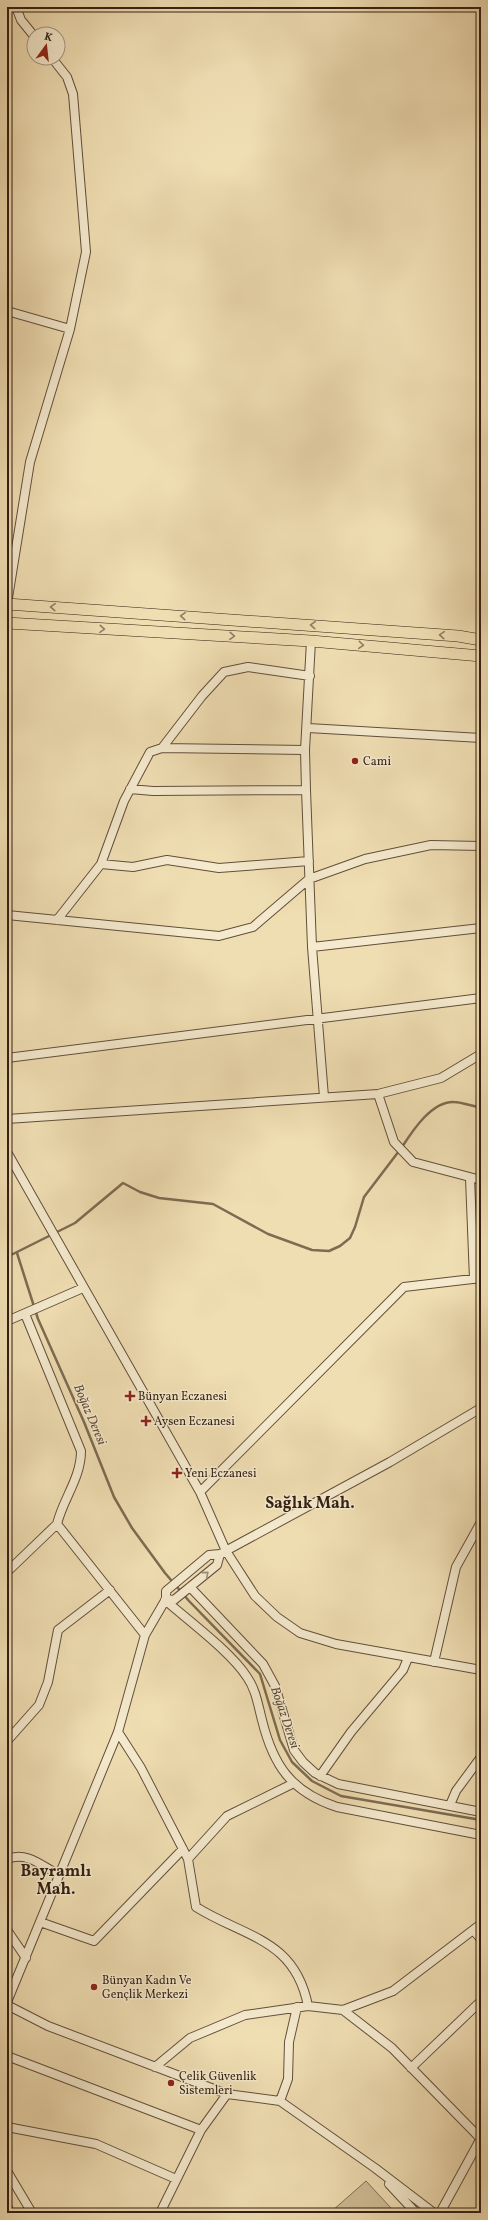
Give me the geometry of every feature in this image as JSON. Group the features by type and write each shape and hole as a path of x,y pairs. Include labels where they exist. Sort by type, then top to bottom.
{"main road":[{"path":"7,604 458,636 481,640"},
{"path":"7,623 311,641 481,656"}],"street":[{"path":"16,7 21,20 26,26"},
{"path":"7,604 30,462 70,329 86,252 73,94 67,77 58,66"},
{"path":"7,311 70,329"},
{"path":"311,641 308,728 305,750 306,790 312,947 324,1097"},
{"path":"162,748 202,696 224,672 248,666 310,676"},
{"path":"308,728 481,738"},
{"path":"57,920 101,864 124,801 150,752 162,748 305,750"},
{"path":"130,789 153,791 306,790"},
{"path":"7,915 219,936 252,927 310,879 365,859 431,845 481,846"},
{"path":"101,864 133,867 167,860 219,868 309,861"},
{"path":"312,947 481,928"},
{"path":"7,1058 317,1020 481,998"},
{"path":"7,1119 378,1094 441,1078 481,1054"},
{"path":"378,1094 394,1142 413,1162 481,1180"},
{"path":"7,1152 200,1492 223,1552 256,1596 277,1617 300,1633 336,1644 481,1670"},
{"path":"200,1492 404,1287 478,1279 470,1178"},
{"path":"7,1321 45,1306 83,1288"},
{"path":"7,1572 57,1524 81,1462 81,1451 27,1313"},
{"path":"7,2002 118,1732 144,1634 179,1580 209,1555 223,1552 390,1462 481,1408"},
{"path":"434,1662 456,1567 481,1522"},
{"path":"57,1524 144,1634"},
{"path":"168,1597 188,1589 217,1565 223,1552"},
{"path":"188,1589 263,1664 275,1686 294,1750 303,1762 320,1776 338,1784 481,1812"},
{"path":"7,1741 39,1705 48,1682 58,1630 110,1590"},
{"path":"168,1597 233,1660 248,1677 254,1689 271,1751 281,1768 294,1783 310,1795 336,1807 481,1835"},
{"path":"320,1776 351,1732 403,1670 408,1658"},
{"path":"118,1732 141,1768 188,1860 196,1907 216,1920 275,1947 301,1979 308,2006"},
{"path":"450,1806 456,1791 481,1757"},
{"path":"188,1860 227,1816 294,1783"},
{"path":"40,1922 94,1941 183,1849"},
{"path":"7,1859 16,1856 28,1858 59,1875"},
{"path":"155,2067 190,2038 245,2015 308,2006 343,2010 393,1991 481,1924"},
{"path":"7,1930 26,1958"},
{"path":"473,1930 481,1939"},
{"path":"410,2068 481,2001"},
{"path":"7,2005 48,2026 227,2094 280,2101 376,2168 434,2213"},
{"path":"280,2101 288,2079 289,2042 297,2007"},
{"path":"343,2010 392,2048 410,2068 481,2138 440,2213"},
{"path":"7,2056 201,2130"},
{"path":"160,2213 201,2130 227,2094"},
{"path":"7,2127 96,2144 176,2180"},
{"path":"376,2168 416,2213"},
{"path":"7,2171 32,2213"},
{"path":"20,2195 25,2213"},
{"path":"7,2206 10,2213"}],"shaded area":[{"path":"366,2181 391,2208 389,2213 301,2213 332,2211"}],"waterway":[{"path":"402,1147 417,1125 438,1106 454,1102 481,1107"},
{"path":"7,1257 75,1223 123,1183 140,1192 159,1198 213,1204 268,1234 312,1250 329,1251 340,1246 350,1238 364,1197 399,1151"},
{"name":"Boğaz Deresi","path":"17,1253 38,1319 84,1422 114,1497 132,1528 165,1573 189,1601 260,1674 280,1740 292,1762 312,1781 341,1796 481,1820"}],"place":[{"name":"Cami","path":"355,761"},
{"name":"Bünyan Eczanesi","path":"130,1396"},
{"name":"Aysen Eczanesi","path":"146,1421"},
{"name":"Yeni Eczanesi","path":"177,1473"},
{"name":"Bünyan Kadın Ve Gençlik Merkezi","path":"94,1987"},
{"name":"Çelik Güvenlik Sistemleri","path":"171,2083"}],"district":[{"name":"Sağlık Mah.","path":"310,1502"},
{"name":"Bayramlı Mah.","path":"56,1879"}]}
